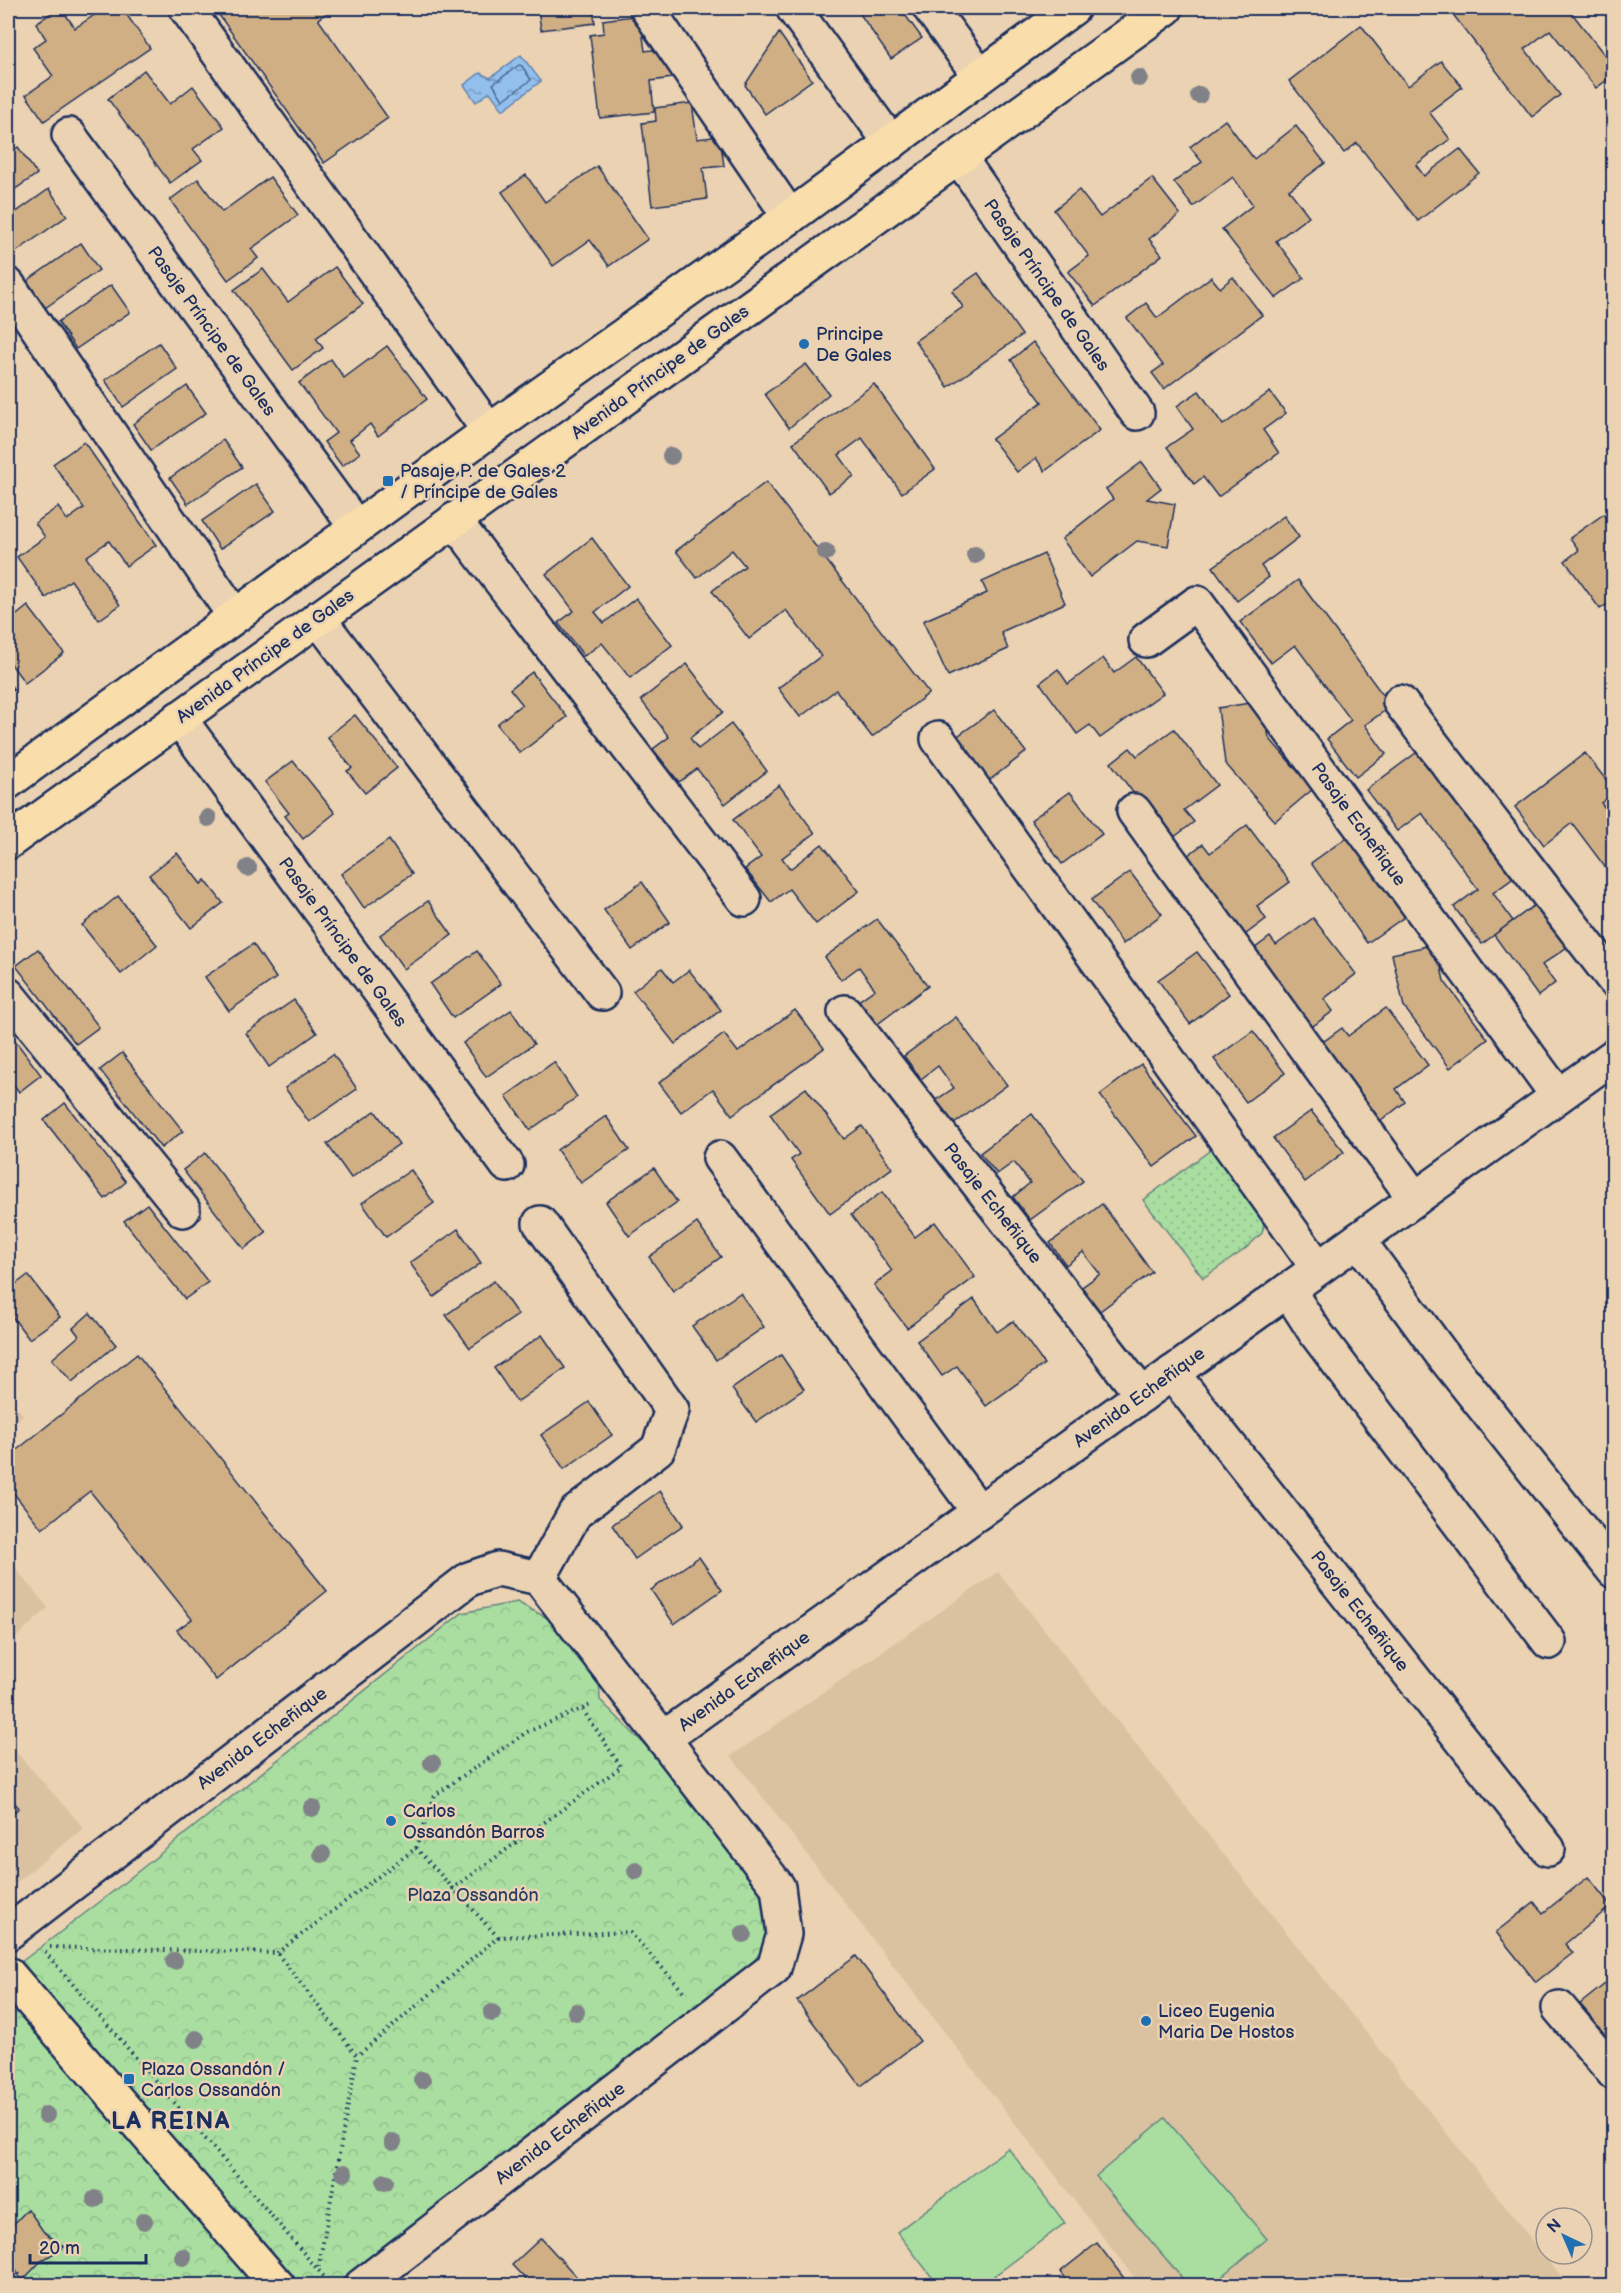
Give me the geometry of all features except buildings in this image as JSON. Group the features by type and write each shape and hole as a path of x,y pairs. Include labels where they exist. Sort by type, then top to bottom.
{"main road":[{"path":"8,782 234,615 790,217 1073,8"},
{"name":"Avenida Príncipe de Gales","path":"8,842 1166,8"},
{"path":"8,1974 278,2286"}],"street":[{"path":"186,8 489,431"},
{"path":"647,8 790,217"},
{"path":"794,8 891,143"},
{"path":"930,8 980,76"},
{"name":"Pasaje Príncipe de Gales","path":"69,135 356,527"},
{"name":"Pasaje Príncipe de Gales","path":"959,157 1137,412"},
{"path":"8,285 234,615"},
{"path":"454,520 744,899"},
{"name":"Pasaje Echeñique","path":"1146,640 1197,603 1558,1096"},
{"path":"318,618 603,993"},
{"path":"1400,702 1614,980"},
{"name":"Pasaje Príncipe de Gales","path":"179,718 507,1165"},
{"path":"938,739 1318,1268"},
{"path":"1134,811 1415,1198"},
{"path":"8,995 183,1210"},
{"name":"Pasaje Echeñique","path":"845,1012 1142,1395"},
{"name":"Avenida Echeñique","path":"664,1738 1558,1096 1611,1063"},
{"path":"720,1158 979,1512"},
{"path":"539,1578 575,1512 658,1449 672,1410 540,1222"},
{"path":"1358,1240 1441,1353 1614,1571"},
{"path":"1288,1290 1315,1332 1549,1642"},
{"name":"Pasaje Echeñique","path":"1172,1373 1548,1849"},
{"name":"Avenida Echeñique","path":"8,1933 470,1579 498,1569 539,1578 778,1887 784,1934 774,1968 361,2286"},
{"path":"1559,2008 1614,2073"}],"path":[{"path":"332,2286 40,1946 277,1953 416,1848 435,1795 527,1732 583,1710 600,1700 619,1682"},
{"path":"452,1889 621,1767 583,1710"},
{"path":"416,1848 498,1937"},
{"path":"318,2270 357,2056 498,1937 630,1932 709,2019"},
{"path":"277,1953 357,2056"},
{"path":"8,2259 27,2286"}],"shaded area":[{"path":"8,1396 23,1415 8,1428"},
{"path":"8,1559 48,1608 8,1645"},
{"name":"Liceo Eugenia Maria De Hostos","path":"998,1572 1534,2242 1534,2266 1553,2266 1568,2285 1140,2285 731,1756"},
{"path":"8,1743 84,1828 8,1889"}],"green space":[{"path":"1216,1146 1266,1216 1262,1233 1244,1250 1203,1278 1143,1200"},
{"name":"Plaza Ossandón","path":"517,1602 557,1623 599,1676 600,1700 674,1774 765,1892 769,1939 747,1972 335,2285 8,2286 8,1972 101,1901 462,1613"},
{"path":"1165,2118 1267,2239 1212,2285 1188,2285 1096,2176"},
{"path":"1008,2148 1065,2223 982,2285 938,2285 897,2232"}],"water":[{"path":"521,55 541,81 503,110 490,92 476,102 464,85 480,73 490,78"}],"place":[{"name":"Principe De Gales","path":"804,344"},
{"name":"Pasaje P. de Gales 2 / Príncipe de Gales","path":"388,481"},
{"name":"Carlos Ossandón Barros","path":"391,1821"},
{"name":"Liceo Eugenia Maria De Hostos","path":"1146,2021"},
{"name":"Plaza Ossandón / Carlos Ossandón","path":"129,2079"}],"district":[{"name":"LA REINA","path":"171,2121"}]}
